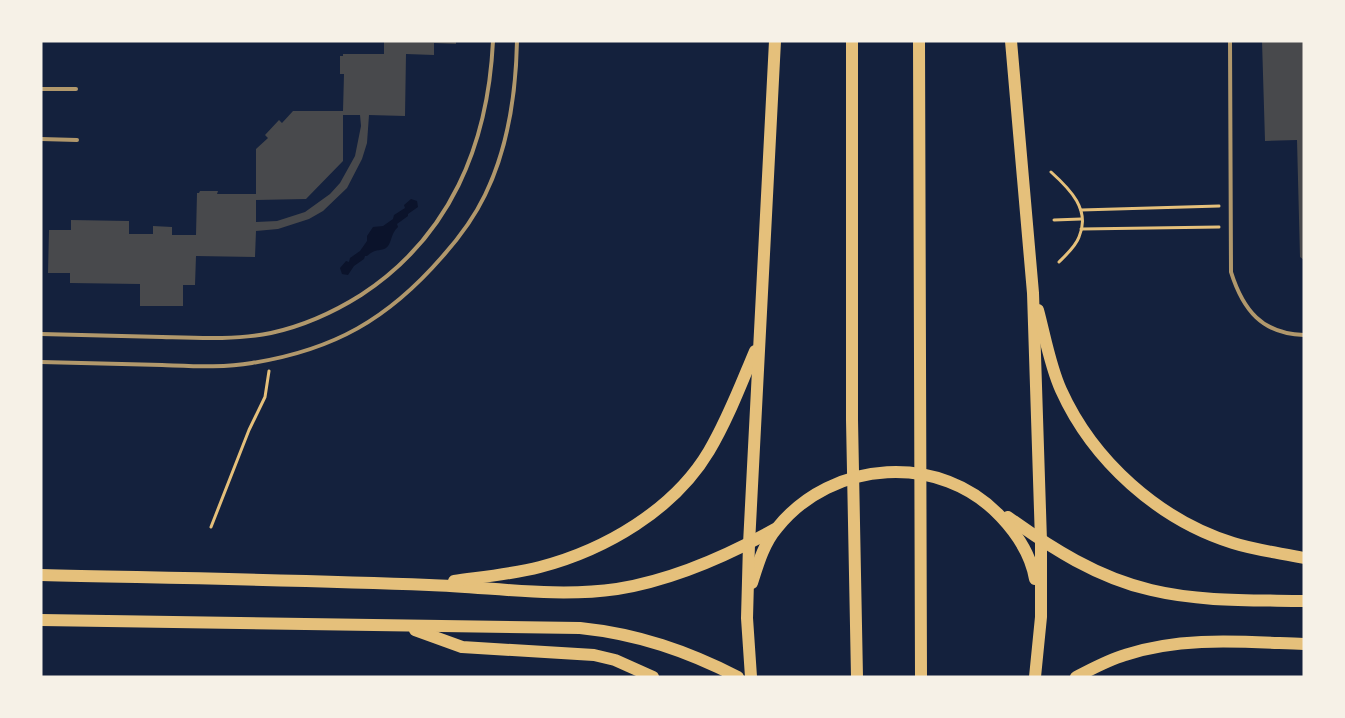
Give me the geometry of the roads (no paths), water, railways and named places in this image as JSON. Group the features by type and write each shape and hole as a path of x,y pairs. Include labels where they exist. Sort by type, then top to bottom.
{"main road":[{"path":"751,677 747,618 749,544 775,41"},
{"path":"852,41 852,420 857,677"},
{"path":"919,41 921,677"},
{"path":"1011,41 1032,293 1041,541 1041,617 1035,677"},
{"path":"1032,293 1061,390 1084,431 1126,481 1164,511 1194,527 1233,543 1304,558"},
{"path":"432,585 540,567 596,546 636,525 660,506 685,482 709,452 759,342"},
{"path":"41,575 432,585 535,592 616,589 668,576 749,544 775,529 806,500 826,486 850,477 898,470 946,480 989,504 1041,541 1081,564 1149,590 1204,598 1304,601"},
{"path":"989,504 1015,532 1033,567 1041,617 1034,658 1027,677"},
{"path":"760,677 750,647 747,618 750,589 758,561 775,529"},
{"path":"41,620 580,628 611,631 663,644 691,654 738,677"},
{"path":"406,626 462,647 594,655 615,660 653,677"},
{"path":"1076,677 1125,655 1172,645 1213,641 1304,644"}],"lane":[{"path":"41,334 188,338 249,336 272,333 313,320 335,310 371,288 408,258 429,234 441,218 468,168 483,119 491,71 493,41"},
{"path":"41,362 213,366 250,363 296,354 322,345 388,310 407,294 453,245 467,227 485,196 494,174 509,123 517,41"},
{"path":"1230,41 1231,272 1238,295 1252,314 1275,330 1304,335"},
{"path":"41,89 76,90"},
{"path":"41,139 76,140"}],"water":[{"path":"411,199 417,201 418,207 397,224 398,227 388,246 365,256 364,259 354,266 348,275 342,274 340,268 360,251 373,227 383,226 393,219 394,215 405,208 404,205"}]}
